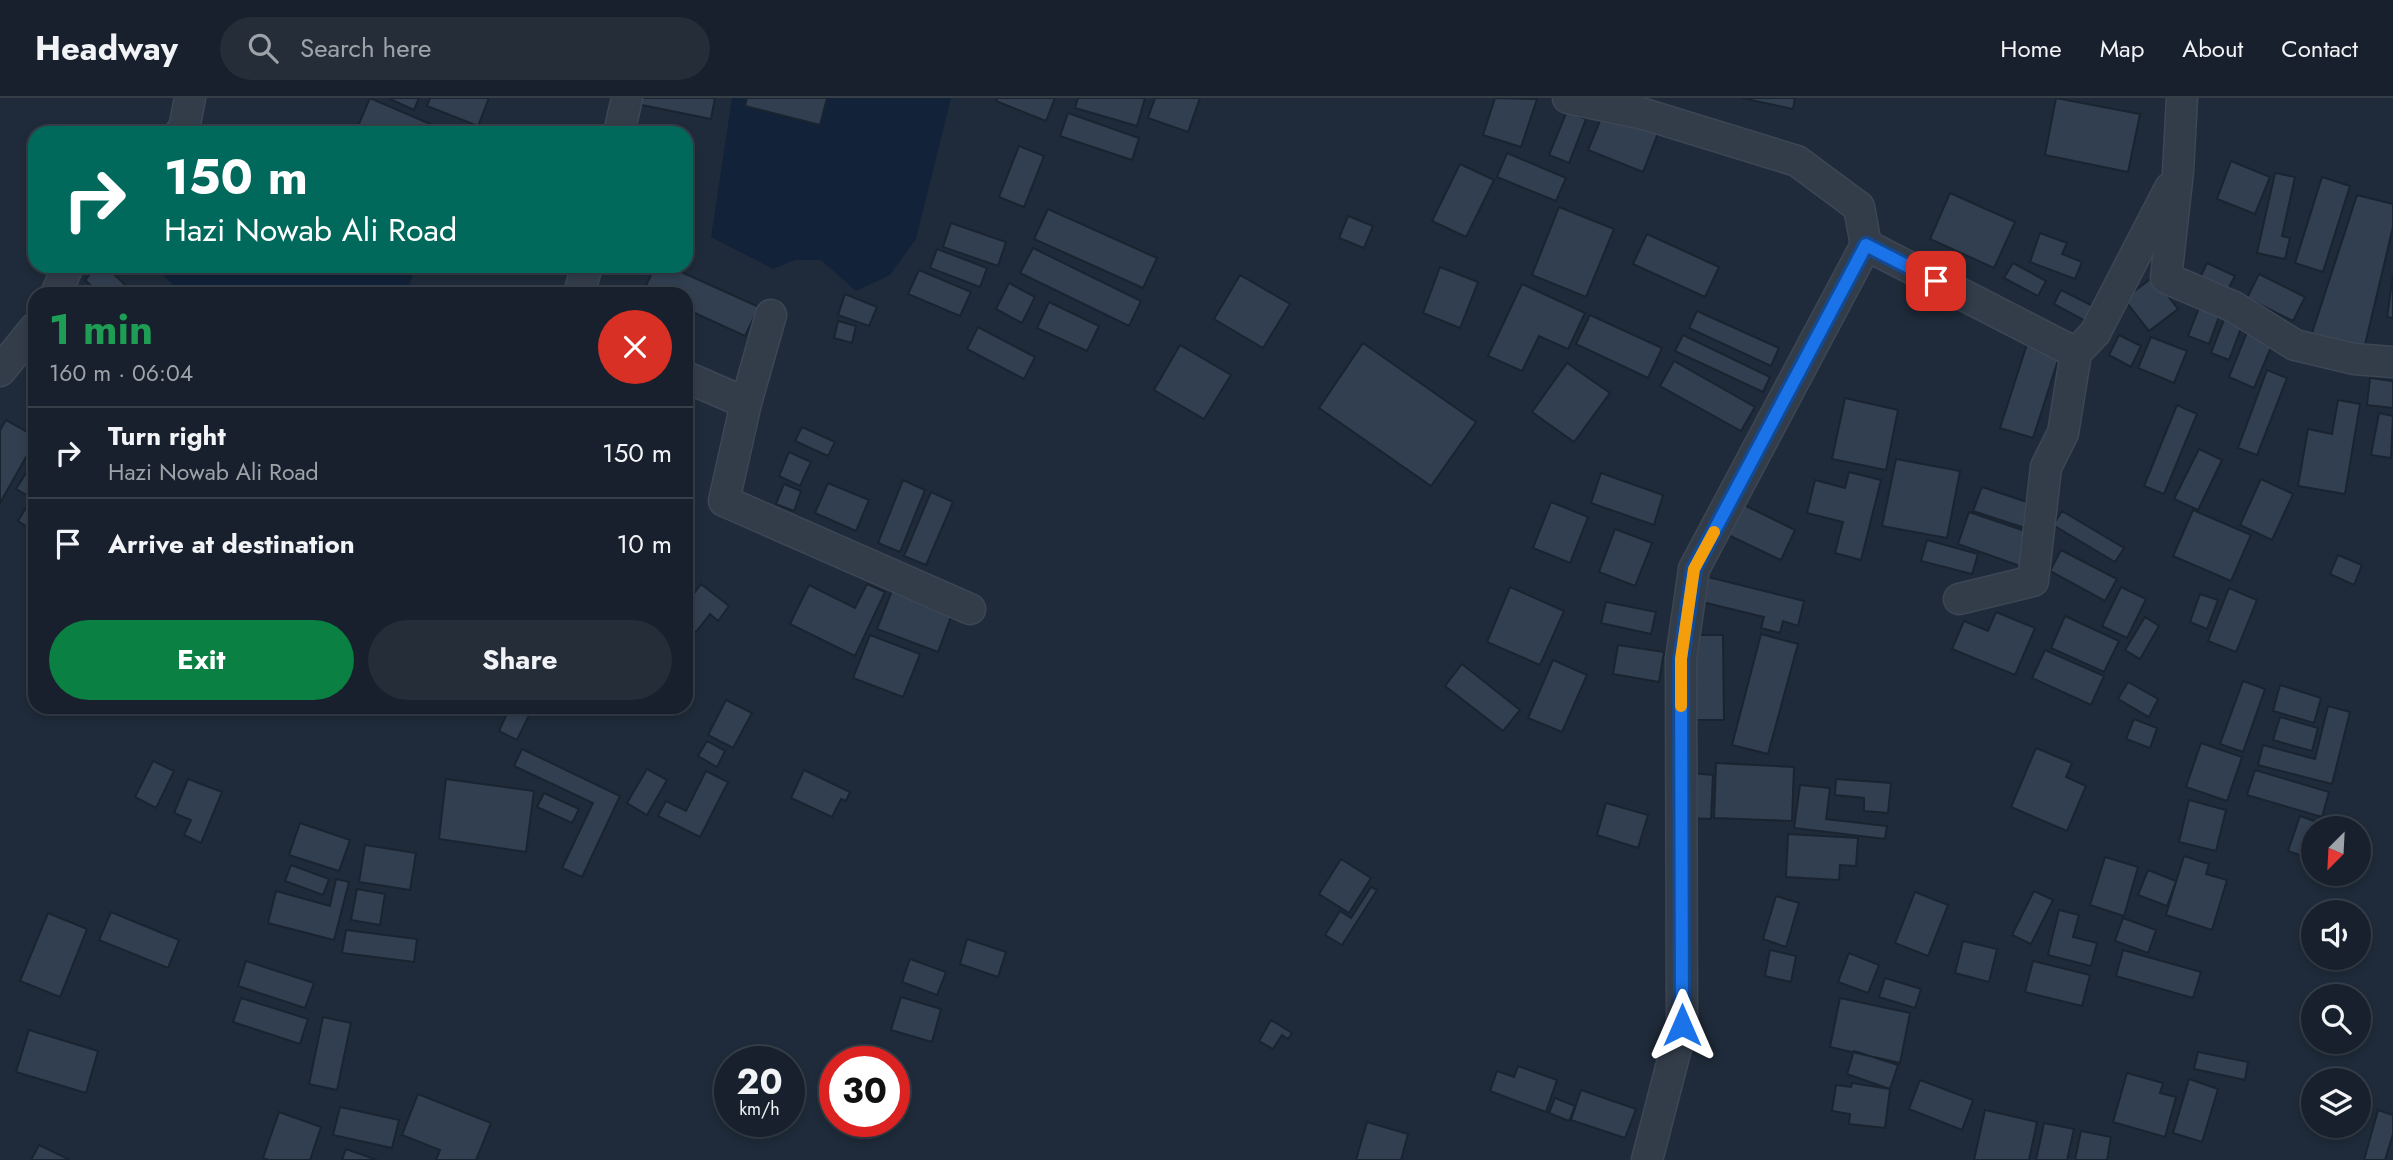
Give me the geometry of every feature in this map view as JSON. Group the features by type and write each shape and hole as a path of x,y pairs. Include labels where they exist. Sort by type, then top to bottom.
{"street":[{"path":"185,126 190,98"},
{"path":"621,126 627,98"},
{"path":"1568,98 1644,114 1797,162 1859,207 1866,245 1694,569 1681,659 1682,1025 1647,1160"},
{"path":"2182,98 2178,172 2166,278 2234,307 2295,345 2354,359 2393,362"},
{"path":"1959,599 2033,581 2046,467 2063,433 2076,354 2095,333 2178,172"},
{"path":"1866,245 2076,354"},
{"path":"771,315 746,403 724,501 970,609"},
{"path":"0,371 28,337"},
{"path":"693,380 746,403"}],"water":[{"path":"732,98 951,98 916,239 890,275 856,291 821,260 795,260 773,269 711,237"},
{"path":"162,273 413,273 409,287 174,287"}],"building":[{"path":"370,98 435,126 358,126"},
{"path":"388,98 419,98 414,110"},
{"path":"430,98 489,98 478,126 427,106"},
{"path":"633,98 715,98 711,119 632,103"},
{"path":"747,98 827,98 820,125 745,106"},
{"path":"997,98 1055,98 1046,121 996,101"},
{"path":"1078,98 1145,98 1137,126 1075,108"},
{"path":"1155,98 1200,98 1188,132 1148,118"},
{"path":"1495,98 1537,99 1521,147 1483,135"},
{"path":"1742,98 1795,98 1793,109"},
{"path":"2056,98 2140,114 2128,172 2045,155"},
{"path":"1567,111 1586,119 1569,163 1549,155"},
{"path":"1604,111 1658,133 1643,172 1588,150"},
{"path":"1068,113 1139,138 1132,160 1060,136"},
{"path":"1019,146 1044,156 1024,207 999,197"},
{"path":"1507,153 1566,178 1556,201 1497,177"},
{"path":"2231,161 2270,177 2255,214 2217,199"},
{"path":"1460,164 1494,180 1466,237 1432,221"},
{"path":"2275,173 2295,177 2282,236 2290,238 2285,259 2257,253"},
{"path":"2322,177 2350,186 2323,272 2295,263"},
{"path":"1950,193 2015,222 1994,268 1930,239"},
{"path":"2357,195 2393,204 2393,227 2364,349 2312,333"},
{"path":"1559,207 1614,229 1586,297 1532,275"},
{"path":"1048,209 1157,258 1143,288 1034,239"},
{"path":"1348,216 1373,226 1364,248 1339,238"},
{"path":"951,223 1006,242 998,266 943,247"},
{"path":"2040,233 2067,243 2062,254 2082,262 2075,279 2030,262"},
{"path":"1647,234 1719,267 1705,297 1633,264"},
{"path":"1033,248 1141,301 1129,326 1020,273"},
{"path":"937,249 987,268 980,287 930,268"},
{"path":"2013,263 2046,281 2038,296 2004,278"},
{"path":"2207,263 2235,276 2224,297 2197,284"},
{"path":"1440,267 1478,282 1460,328 1423,313"},
{"path":"919,270 971,292 960,316 908,294"},
{"path":"91,273 112,273 128,287 92,287 85,280"},
{"path":"652,273 684,273 759,307 745,336 693,312 693,287 645,287"},
{"path":"2259,274 2305,297 2293,321 2247,298"},
{"path":"1240,275 1290,304 1263,348 1214,319"},
{"path":"2393,275 2393,318 2387,317"},
{"path":"2153,277 2178,309 2149,331 2124,299"},
{"path":"1009,283 1035,297 1022,323 996,309"},
{"path":"1522,284 1585,313 1568,349 1539,336 1522,371 1488,356"},
{"path":"2061,290 2095,307 2087,322 2054,304"},
{"path":"845,294 877,307 869,326 838,315"},
{"path":"1049,302 1099,326 1087,351 1037,328"},
{"path":"2201,303 2221,311 2209,344 2188,336"},
{"path":"1697,311 1779,348 1771,366 1689,328"},
{"path":"2227,312 2244,320 2229,360 2211,353"},
{"path":"1590,315 1662,348 1648,378 1576,344"},
{"path":"838,321 856,326 852,343 834,338"},
{"path":"978,327 1035,357 1024,379 967,349"},
{"path":"2248,330 2274,340 2254,388 2229,377"},
{"path":"1683,335 1770,377 1763,392 1675,351"},
{"path":"2119,335 2141,346 2131,367 2109,355"},
{"path":"2151,337 2187,351 2174,383 2138,368"},
{"path":"2028,341 2061,351 2033,438 2000,428"},
{"path":"1363,343 1476,422 1431,486 1319,408"},
{"path":"1180,345 1231,375 1204,419 1154,390"},
{"path":"1674,361 1755,407 1741,431 1660,386"},
{"path":"1567,363 1610,393 1574,442 1532,412"},
{"path":"2267,370 2287,378 2257,455 2238,448"},
{"path":"2370,378 2393,381 2393,408 2367,405"},
{"path":"1845,398 1898,410 1886,470 1832,459"},
{"path":"2338,400 2360,404 2345,494 2298,486 2308,429 2332,434"},
{"path":"2177,405 2197,414 2164,494 2144,486"},
{"path":"2379,413 2393,416 2391,458 2371,455"},
{"path":"6,420 28,432 28,453 0,503 0,430"},
{"path":"802,427 835,442 828,456 795,441"},
{"path":"2199,449 2222,460 2198,510 2174,499"},
{"path":"789,452 811,462 800,486 779,476"},
{"path":"1896,459 1960,471 1947,538 1882,526"},
{"path":"28,470 28,496 16,489"},
{"path":"1849,472 1881,480 1861,560 1835,553 1843,522 1807,513 1815,480 1845,488"},
{"path":"1601,473 1663,495 1654,525 1591,503"},
{"path":"2261,479 2293,494 2272,540 2240,525"},
{"path":"903,480 925,490 900,552 878,543"},
{"path":"828,483 869,500 856,531 815,513"},
{"path":"784,484 801,491 794,511 776,504"},
{"path":"1982,487 2036,505 2028,529 1973,511"},
{"path":"931,492 953,502 926,565 904,556"},
{"path":"1551,502 1588,517 1570,563 1533,548"},
{"path":"1740,503 1795,530 1781,560 1726,534"},
{"path":"28,505 28,527 18,521"},
{"path":"2193,510 2251,535 2231,581 2173,556"},
{"path":"2062,511 2124,548 2115,562 2053,525"},
{"path":"1969,512 2031,533 2020,566 1958,544"},
{"path":"1615,529 1652,543 1635,586 1599,572"},
{"path":"1927,540 1978,554 1972,574 1921,561"},
{"path":"2061,550 2117,579 2105,601 2050,571"},
{"path":"2338,555 2362,565 2354,585 2330,574"},
{"path":"1696,574 1804,601 1798,626 1783,621 1780,633 1761,628 1764,617 1690,599"},
{"path":"895,583 955,606 938,652 877,629"},
{"path":"701,584 729,606 718,621 710,614 696,632 693,630 693,595"},
{"path":"867,584 885,592 855,656 790,624 809,585 855,608"},
{"path":"1510,587 1564,611 1540,665 1487,642"},
{"path":"2121,587 2146,599 2127,638 2102,626"},
{"path":"2229,588 2257,600 2236,652 2208,641"},
{"path":"2200,594 2218,600 2207,629 2190,622"},
{"path":"1606,602 1656,612 1651,634 1601,623"},
{"path":"1996,612 2035,628 2015,675 1952,649 1964,621 1988,631"},
{"path":"2065,616 2119,641 2104,672 2051,648"},
{"path":"2145,617 2159,626 2140,659 2125,650"},
{"path":"1761,634 1798,644 1768,754 1732,745"},
{"path":"870,635 920,654 903,697 853,678"},
{"path":"1695,635 1723,635 1724,720 1696,720"},
{"path":"1618,645 1664,652 1659,682 1613,674"},
{"path":"2045,650 2104,676 2091,705 2032,678"},
{"path":"1553,660 1587,675 1562,732 1528,718"},
{"path":"1462,664 1520,710 1503,731 1445,686"},
{"path":"2243,681 2265,689 2243,752 2220,744"},
{"path":"2128,682 2158,699 2149,717 2118,699"},
{"path":"2280,685 2321,698 2314,723 2273,711"},
{"path":"726,700 752,713 733,748 708,735"},
{"path":"2328,706 2350,712 2332,784 2258,765 2263,745 2315,759"},
{"path":"507,714 530,714 517,740 499,731"},
{"path":"2280,717 2318,728 2312,751 2273,740"},
{"path":"2134,719 2157,728 2150,748 2126,739"},
{"path":"707,741 725,751 717,767 698,756"},
{"path":"2201,743 2242,757 2227,801 2186,787"},
{"path":"2036,748 2072,763 2066,777 2086,786 2067,831 2011,807"},
{"path":"522,749 620,796 582,877 562,868 593,803 514,766"},
{"path":"153,761 174,771 156,808 135,797"},
{"path":"1716,763 1794,767 1792,821 1714,818"},
{"path":"647,769 667,780 647,815 627,803"},
{"path":"804,770 850,792 846,801 841,799 832,817 791,798"},
{"path":"2255,770 2329,792 2322,816 2247,795"},
{"path":"706,771 728,782 700,837 658,816 666,801 686,811"},
{"path":"1691,773 1713,775 1711,819 1688,818"},
{"path":"188,779 222,792 201,843 184,835 191,820 174,813"},
{"path":"446,779 534,791 526,852 439,839"},
{"path":"1836,779 1891,783 1888,813 1864,811 1864,798 1835,795"},
{"path":"1800,785 1830,788 1826,819 1887,826 1885,839 1794,828"},
{"path":"544,793 579,809 572,823 537,807"},
{"path":"2189,800 2226,810 2216,851 2179,842"},
{"path":"1606,803 1648,815 1638,848 1597,835"},
{"path":"2300,816 2301,816 2301,856 2288,851"},
{"path":"300,823 350,840 339,871 289,855"},
{"path":"1788,834 1858,838 1856,866 1840,865 1839,880 1786,877"},
{"path":"365,845 416,853 410,890 359,882"},
{"path":"2184,856 2209,864 2206,874 2227,880 2212,930 2166,915"},
{"path":"2105,857 2138,867 2124,916 2090,905"},
{"path":"1341,859 1371,878 1349,913 1319,894"},
{"path":"291,865 329,879 323,895 285,881"},
{"path":"2148,870 2176,881 2167,906 2138,895"},
{"path":"336,879 349,882 334,940 268,923 276,891 330,906"},
{"path":"1371,887 1377,890 1342,945 1325,935 1340,911 1351,918"},
{"path":"357,889 385,894 380,925 351,920"},
{"path":"2034,891 2053,900 2031,944 2012,935"},
{"path":"1915,892 1948,905 1928,956 1895,943"},
{"path":"1776,896 1799,903 1786,947 1763,939"},
{"path":"2059,910 2079,915 2073,937 2097,943 2091,966 2048,955"},
{"path":"111,912 179,940 168,968 99,940"},
{"path":"48,913 87,929 60,997 20,981"},
{"path":"2123,918 2156,930 2148,953 2115,941"},
{"path":"346,930 417,939 414,962 342,953"},
{"path":"967,939 1006,952 998,977 960,964"},
{"path":"1963,941 1997,949 1989,982 1955,973"},
{"path":"1770,950 1796,956 1791,982 1765,976"},
{"path":"2123,950 2201,972 2193,998 2116,976"},
{"path":"1849,953 1879,965 1868,993 1838,982"},
{"path":"910,959 946,972 937,995 902,982"},
{"path":"246,961 314,983 305,1008 238,986"},
{"path":"2033,961 2090,975 2082,1006 2025,992"},
{"path":"1885,978 1921,989 1915,1008 1879,997"},
{"path":"901,997 941,1009 932,1042 891,1030"},
{"path":"241,998 308,1019 300,1044 233,1022"},
{"path":"1840,998 1910,1013 1900,1063 1830,1047"},
{"path":"323,1017 351,1023 337,1090 309,1084"},
{"path":"1271,1020 1292,1033 1288,1039 1282,1035 1273,1049 1259,1041"},
{"path":"29,1030 98,1051 86,1093 16,1072"},
{"path":"1854,1051 1898,1065 1890,1089 1847,1074"},
{"path":"2198,1052 2248,1062 2245,1080 2194,1069"},
{"path":"1518,1066 1557,1080 1546,1112 1490,1091 1497,1071 1514,1077"},
{"path":"2127,1073 2163,1083 2160,1093 2176,1097 2165,1137 2113,1122"},
{"path":"2189,1079 2218,1089 2202,1142 2173,1133"},
{"path":"1920,1080 1973,1100 1962,1130 1909,1109"},
{"path":"1852,1083 1890,1089 1885,1128 1849,1124 1850,1114 1832,1111 1836,1085 1851,1087"},
{"path":"1581,1090 1636,1109 1625,1138 1571,1120"},
{"path":"418,1094 491,1123 476,1160 436,1160 440,1150 402,1135"},
{"path":"1555,1098 1575,1106 1569,1121 1549,1113"},
{"path":"340,1107 399,1120 392,1148 333,1135"},
{"path":"1985,1110 2037,1122 2029,1160 1974,1160"},
{"path":"2378,1110 2393,1115 2393,1134 2385,1160 2364,1160"},
{"path":"279,1112 321,1127 310,1160 263,1158"},
{"path":"1367,1122 1408,1134 1401,1160 1356,1160"},
{"path":"2044,1123 2074,1129 2067,1160 2036,1160"},
{"path":"2081,1131 2111,1137 2107,1160 2075,1160"},
{"path":"39,1145 70,1160 31,1160"},
{"path":"346,1149 377,1160 342,1160"}],"slow traffic":[{"path":"1681,706 1681,659 1694,569 1714,532"}],"route":[{"path":"1682,1025 1681,659 1694,569 1866,245 1936,281"}]}
